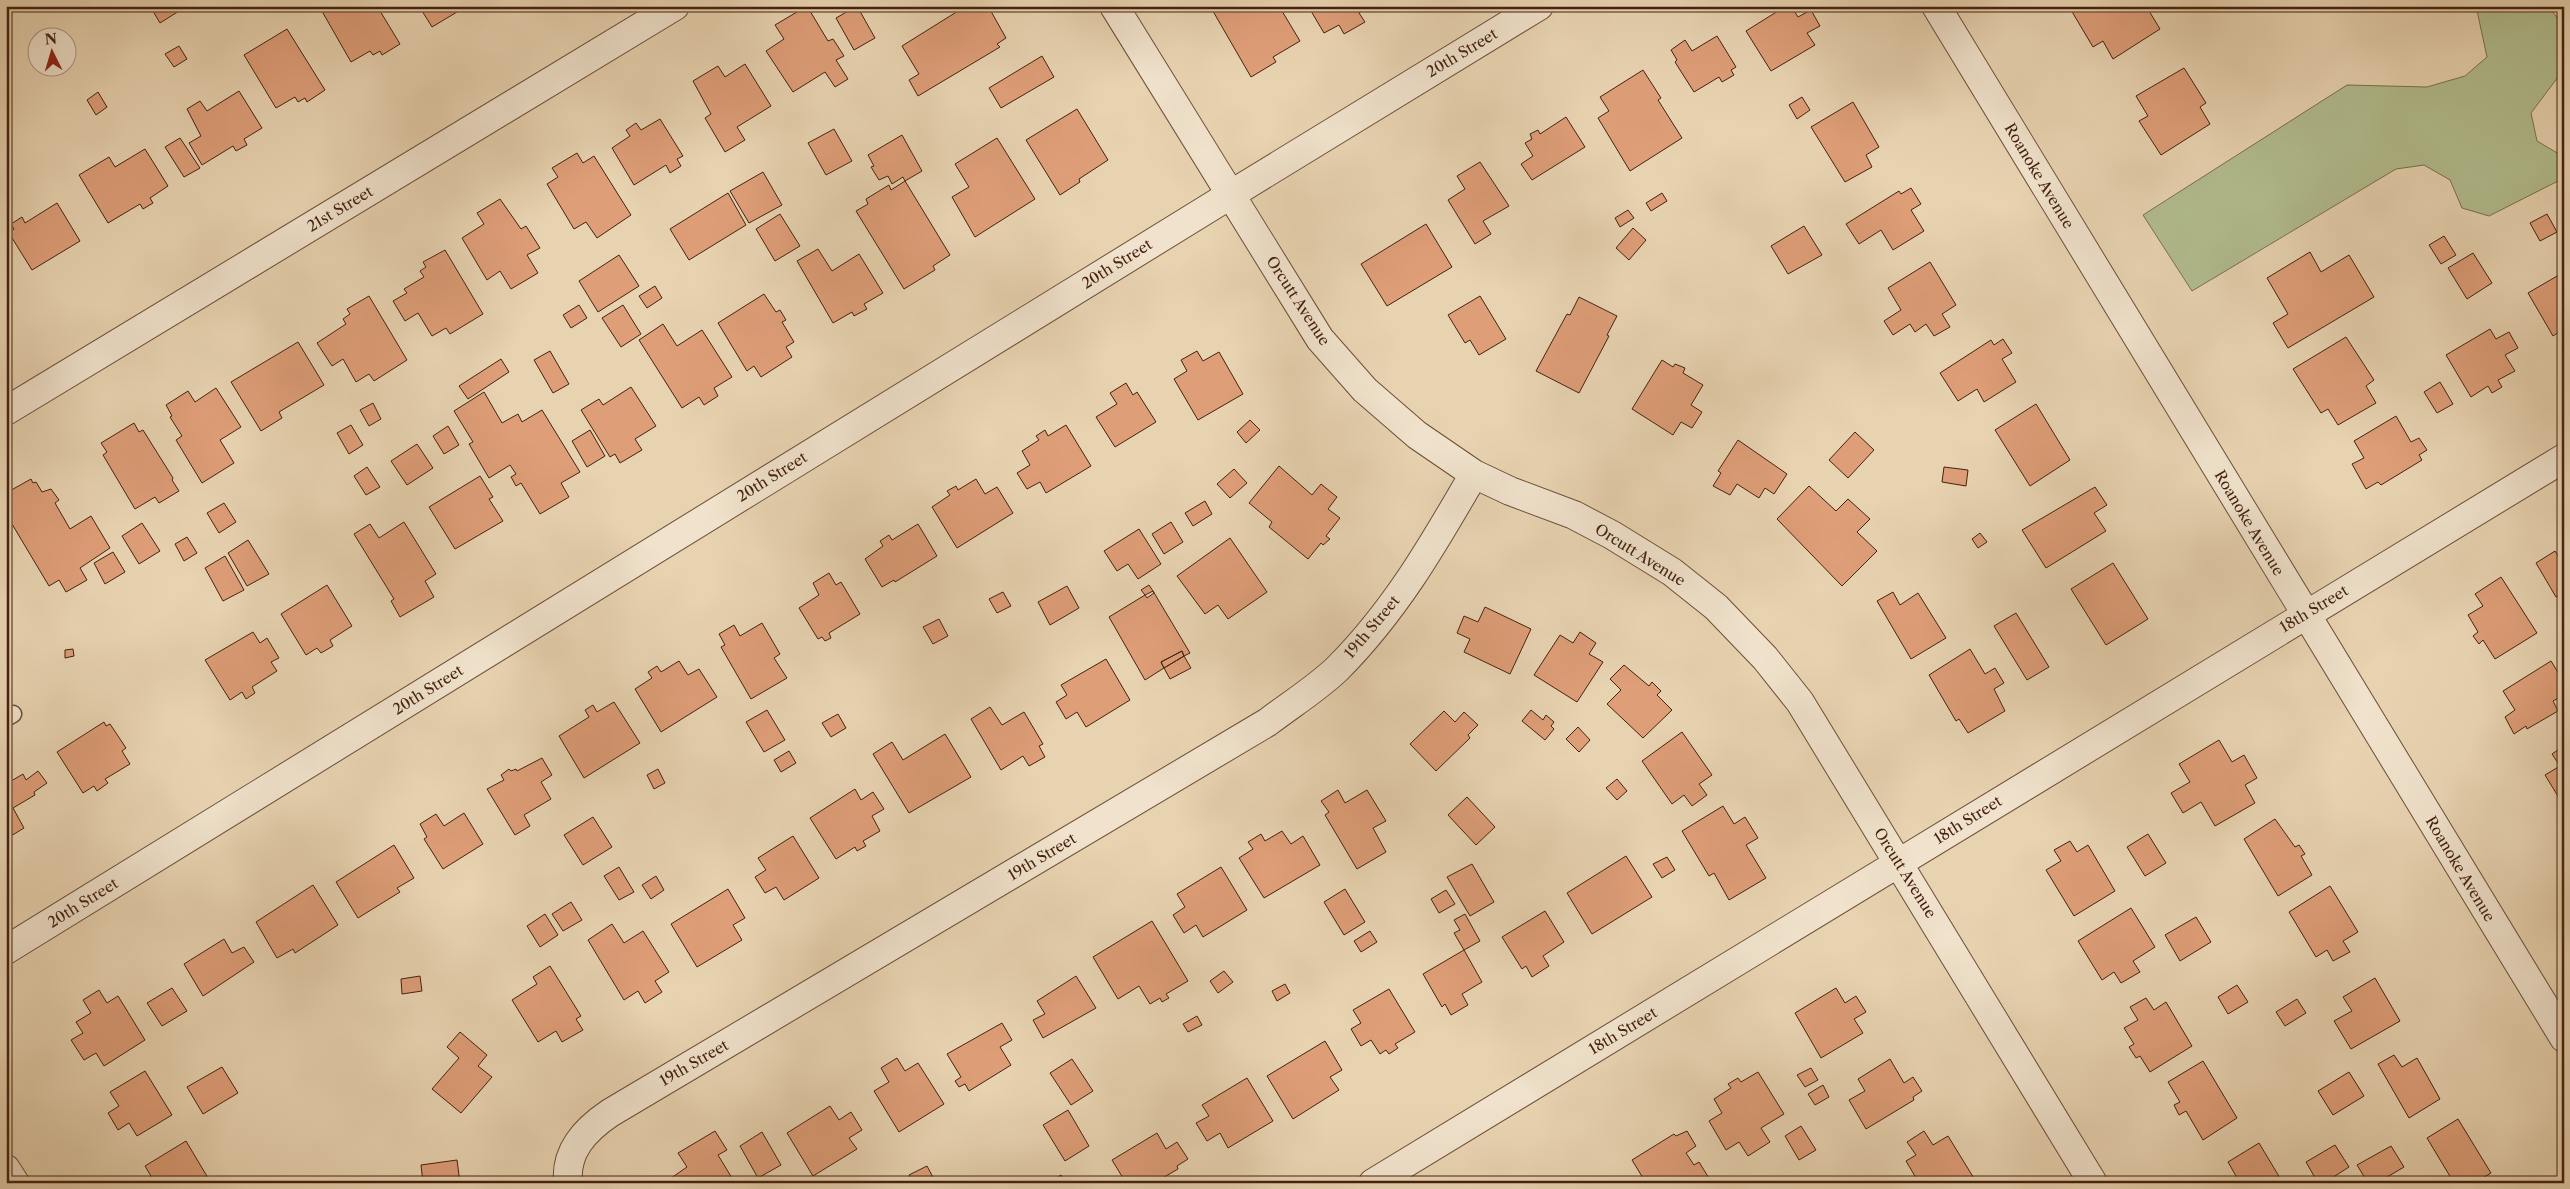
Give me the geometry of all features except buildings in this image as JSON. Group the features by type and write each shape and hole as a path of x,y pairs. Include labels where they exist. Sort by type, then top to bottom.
{"street":[{"name":"21st Street","path":"6,411 675,6"},
{"name":"Orcutt Avenue","path":"1114,6 1320,339 1372,396 1416,435 1474,474 1510,491 1574,515 1612,535 1672,572 1716,607 1765,658 1800,702 2092,1183"},
{"name":"20th Street","path":"6,950 1539,6"},
{"name":"Roanoke Avenue","path":"1936,6 2304,614 2564,1038"},
{"name":"18th Street","path":"1373,1183 1898,864 2304,614 2564,458"},
{"name":"19th Street","path":"568,1183 567,1169 577,1143 591,1126 610,1113 1268,722 1336,670 1379,622 1417,572 1474,474"},
{"path":"6,1169 14,1183"}],"green space":[{"path":"2476,6 2547,6 2564,25 2564,69 2531,113 2537,141 2564,157 2564,178 2489,216 2462,208 2450,180 2424,165 2396,169 2192,291 2143,215 2347,85 2427,87 2465,76 2487,57"}]}
